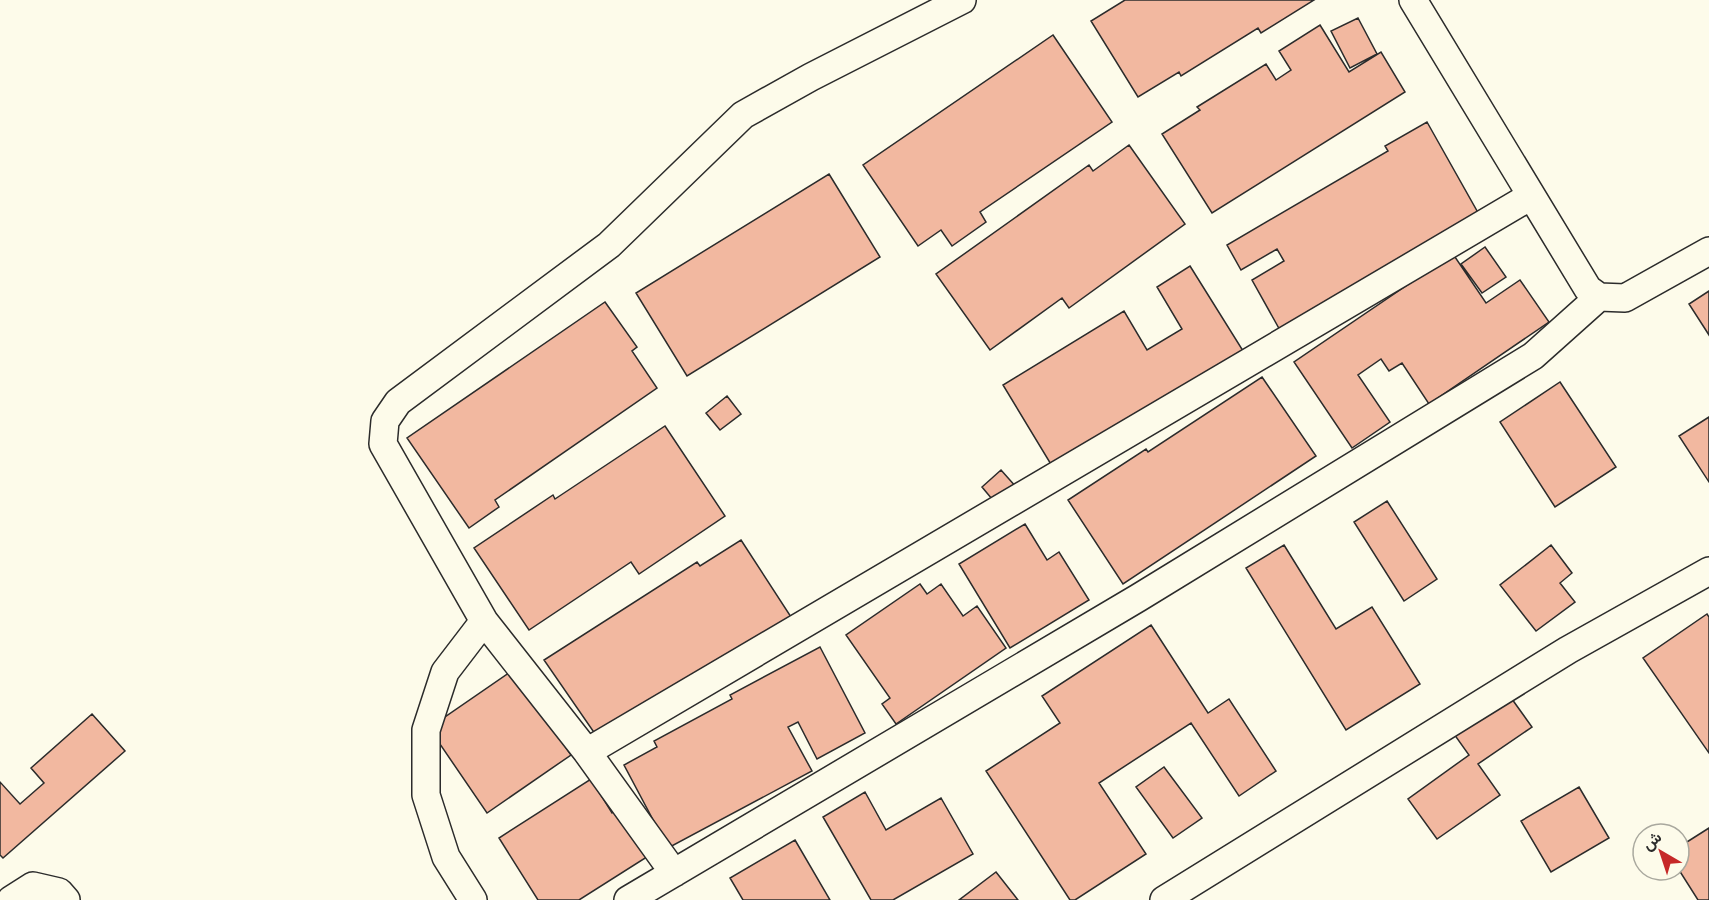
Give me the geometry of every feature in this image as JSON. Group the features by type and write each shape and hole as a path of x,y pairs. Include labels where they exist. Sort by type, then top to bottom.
{"street":[{"path":"674,873 587,752 484,621 383,444 385,421 398,402 609,245 743,115 811,77 962,0"},
{"path":"1413,0 1588,290 1599,297 1625,298 1709,251"},
{"path":"587,752 1532,196"},
{"path":"628,900 1128,604 1533,356 1599,297"},
{"path":"1164,900 1568,650 1709,571"},
{"path":"473,900 446,857 426,795 426,730 445,672 484,621"},
{"path":"11,900 33,886 59,892 66,900"}],"building":[{"path":"1125,0 1314,0 1261,33 1258,28 1181,76 1179,72 1138,97 1091,21"},
{"path":"1358,18 1377,54 1350,68 1331,31"},
{"path":"1320,25 1349,72 1381,52 1405,92 1212,213 1162,134 1200,110 1197,107 1266,64 1276,80 1291,70 1279,51"},
{"path":"1053,35 1112,122 980,212 986,222 952,246 941,230 918,246 863,165"},
{"path":"1427,122 1481,218 1281,332 1252,280 1284,261 1277,249 1241,270 1227,245 1388,151 1385,146"},
{"path":"1129,145 1185,224 1069,308 1062,298 990,350 936,274 1089,165 1093,171"},
{"path":"829,174 880,257 687,376 636,293"},
{"path":"1485,247 1506,277 1482,293 1461,264"},
{"path":"1453,254 1486,303 1520,280 1549,322 1429,404 1402,363 1389,371 1381,359 1358,375 1390,422 1352,448 1294,362"},
{"path":"1190,266 1245,354 1055,471 1003,385 1124,311 1147,350 1182,329 1157,287"},
{"path":"1709,291 1709,335 1689,304"},
{"path":"605,302 637,347 632,351 657,388 495,500 499,507 469,528 407,438"},
{"path":"1262,377 1316,456 1123,584 1068,500 1146,449 1148,452"},
{"path":"1560,382 1616,467 1555,507 1500,422"},
{"path":"727,396 741,414 720,430 706,413"},
{"path":"1709,417 1709,482 1679,436"},
{"path":"665,426 725,516 639,574 631,562 529,630 474,548 553,495 555,499"},
{"path":"1001,470 1017,488 997,505 982,487"},
{"path":"1387,501 1437,579 1404,601 1354,522"},
{"path":"1025,524 1047,560 1059,552 1089,600 1010,648 959,564"},
{"path":"741,540 793,620 602,744 544,660 697,562 700,566"},
{"path":"1284,545 1336,629 1372,607 1420,684 1346,730 1246,568"},
{"path":"1551,545 1572,573 1560,583 1575,602 1536,631 1500,585"},
{"path":"920,584 927,594 941,584 963,616 977,606 1006,648 896,724 882,704 890,698 846,635"},
{"path":"1707,614 1709,617 1709,753 1643,658"},
{"path":"1151,625 1208,713 1229,699 1276,771 1239,796 1191,723 1099,783 1146,854 1075,900 1070,900 986,771 1060,723 1042,696"},
{"path":"820,647 865,733 817,759 798,722 788,727 812,771 668,848 624,765 657,747 654,741 732,699 730,695"},
{"path":"513,670 571,755 487,813 429,728"},
{"path":"1499,681 1532,727 1478,764 1500,795 1437,839 1408,799 1469,755 1444,720"},
{"path":"92,714 125,751 3,858 0,855 0,782 20,804 44,783 31,768"},
{"path":"1164,767 1202,818 1173,838 1136,787"},
{"path":"591,779 612,813 620,807 650,855 579,900 538,900 499,838"},
{"path":"1579,787 1609,838 1551,872 1521,821"},
{"path":"865,792 886,830 941,798 973,854 893,900 871,900 823,817"},
{"path":"1709,828 1709,900 1698,900 1687,882 1691,882 1691,839"},
{"path":"795,840 830,900 743,900 730,878"},
{"path":"996,872 1018,900 959,900"}]}
